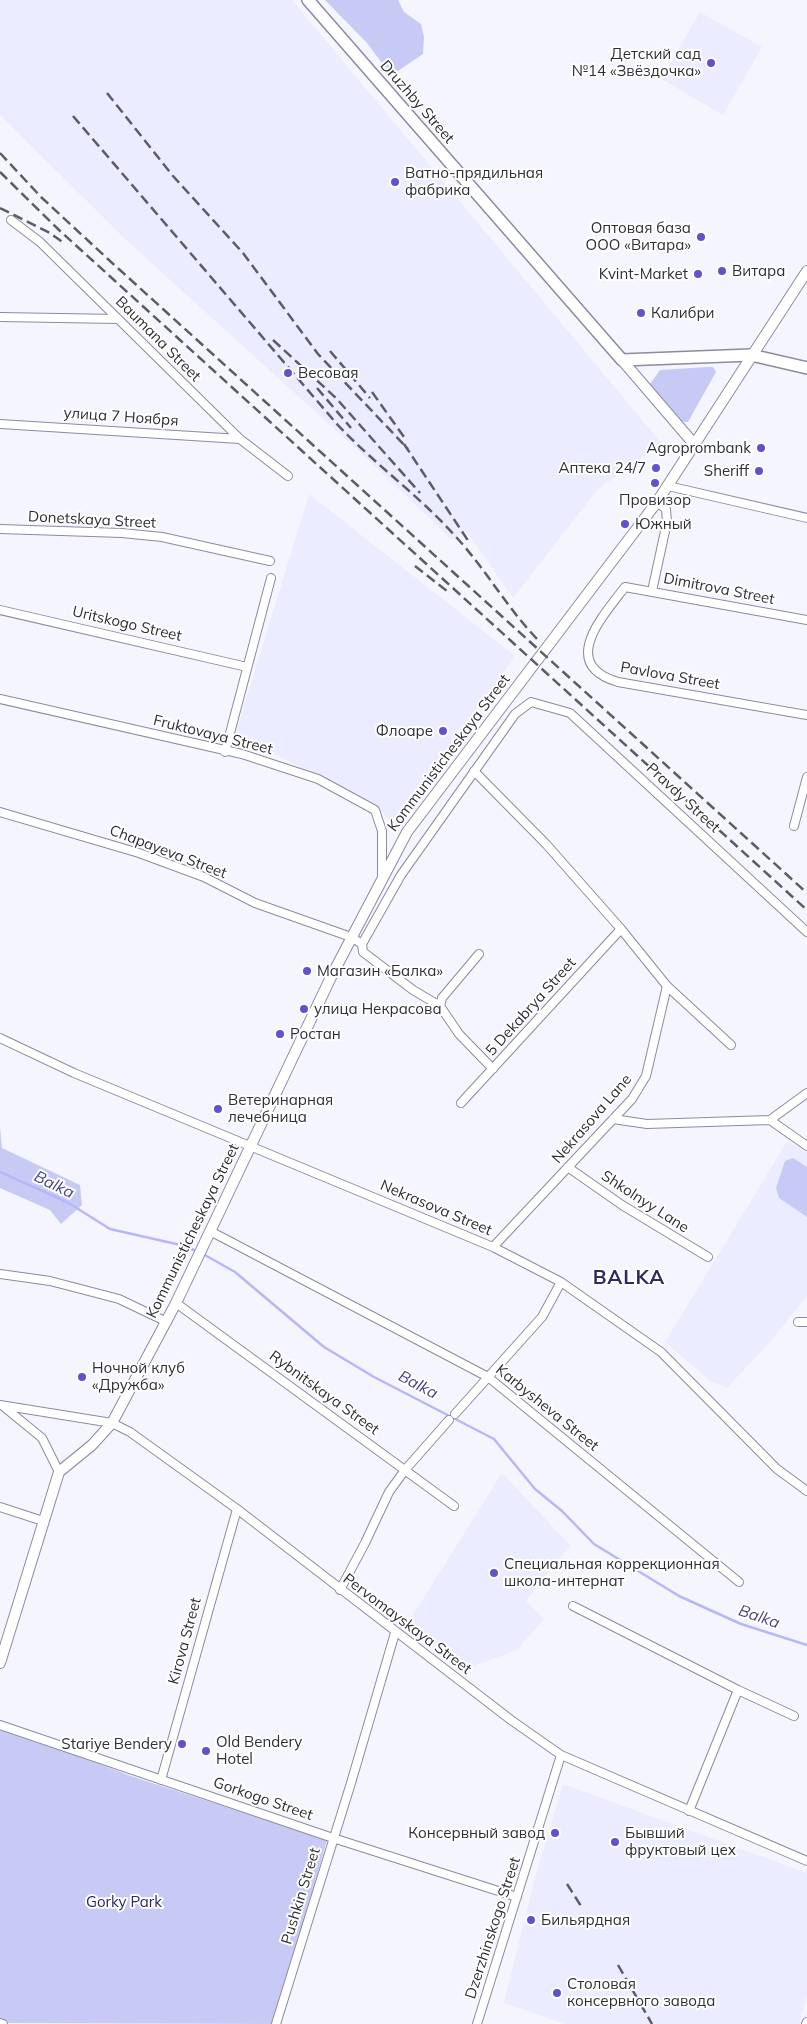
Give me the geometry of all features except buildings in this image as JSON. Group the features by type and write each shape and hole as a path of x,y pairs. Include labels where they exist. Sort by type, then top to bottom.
{"main road":[{"name":"Druzhby Street","path":"308,0 694,444"},
{"name":"Kommunisticheskaya Street","path":"59,1472 92,1445 112,1423 167,1322 351,937 407,832 657,502 807,271"},
{"path":"622,360 751,356 807,368"},
{"path":"0,1663 59,1472"}],"street":[{"name":"Baumana Street","path":"11,220 40,242 240,438 288,476"},
{"path":"0,317 118,319"},
{"name":"улица 7 Ноября","path":"0,424 240,438"},
{"path":"668,486 807,518"},
{"path":"652,591 667,522 666,509 657,502"},
{"name":"Donetskaya Street","path":"0,529 122,533 162,537 270,561"},
{"path":"225,752 271,578"},
{"name":"Dimitrova Street","path":"625,587 807,620"},
{"name":"Pavlova Street","path":"625,587 593,631 588,642 590,661 604,678 807,715"},
{"name":"Uritskogo Street","path":"0,610 247,667"},
{"name":"Fruktovaya Street","path":"0,699 225,752 242,754 318,779 375,810 382,831 382,877"},
{"name":"Pravdy Street","path":"474,772 515,714 530,702 570,713 807,932"},
{"path":"362,944 400,875 474,772 546,844 621,928 667,986 731,1045"},
{"path":"794,826 807,776"},
{"name":"Chapayeva Street","path":"0,812 139,853 204,878 255,903 351,937 362,944 363,952 413,990 440,1006"},
{"name":"5 Dekabrya Street","path":"461,1103 621,928"},
{"path":"479,954 442,998 440,1006 459,1034 493,1069"},
{"name":"Nekrasova Lane","path":"493,1247 568,1168 591,1140 632,1099 646,1076 667,986"},
{"name":"Nekrasova Street","path":"0,1038 74,1074 493,1247 561,1282 661,1352 777,1469 807,1491"},
{"path":"613,1119 656,1124 770,1120 807,1093"},
{"path":"770,1120 807,1146"},
{"name":"Shkolnyy Lane","path":"568,1168 622,1205 708,1257"},
{"name":"Karbysheva Street","path":"210,1231 488,1377 739,1582"},
{"path":"0,1274 50,1281 120,1298 167,1322"},
{"path":"340,1590 389,1492 405,1470 542,1317 561,1282"},
{"name":"Rybnitskaya Street","path":"176,1303 454,1506"},
{"path":"798,1322 807,1322"},
{"path":"2,1405 42,1438 59,1472"},
{"name":"Pervomayskaya Street","path":"2,1405 112,1423 130,1432 237,1509 395,1633 561,1755 807,1861"},
{"path":"0,1507 43,1521"},
{"name":"Kirova Street","path":"161,1780 237,1509"},
{"path":"573,1606 738,1690 794,1716"},
{"name":"Pushkin Street","path":"276,2024 395,1633"},
{"path":"688,1811 738,1690"},
{"name":"Gorkogo Street","path":"0,1725 333,1838 517,1897"},
{"name":"Dzerzhinskogo Street","path":"477,2024 561,1755"}],"shaded area":[{"path":"0,0 292,0 662,444 598,489 513,598 466,531 452,540 375,466 124,238 0,115"},
{"name":"Детский сад №14 «Звёздочка»","path":"700,12 762,47 723,115 661,79"},
{"path":"309,494 515,656 396,827 380,810 236,733"},
{"path":"788,1140 807,1153 807,1296 771,1341 727,1388 709,1380 665,1342"},
{"name":"Специальная коррекционная школа-интернат","path":"502,1473 570,1545 526,1601 544,1619 517,1650 468,1668 408,1623"},
{"name":"Консервный завод","path":"563,1784 807,1873 807,1997 799,2024 565,2024 504,2003 534,1881"}],"green space":[{"path":"325,0 398,0 404,12 421,24 424,37 423,54 398,71 385,67 367,43"},
{"path":"713,367 716,372 688,422 683,422 650,384 660,370"},
{"path":"0,1127 2,1148 80,1185 82,1205 61,1224 50,1210 0,1188"},
{"path":"793,1158 807,1167 807,1217 779,1198 776,1188 785,1161"},
{"name":"Gorky Park","path":"0,1726 131,1776 327,1840 275,2024 0,2023"}],"waterway":[{"name":"Balka","path":"0,1172 67,1202 110,1229 185,1246 198,1252"},
{"name":"Balka","path":"203,1254 235,1272 324,1347 374,1377 494,1439 535,1489 562,1511 594,1544 679,1596 741,1624 807,1645"}],"railway":[{"path":"107,93 173,176 243,253 318,354 408,449"},
{"path":"73,116 336,423 443,523 468,551 518,617 540,642"},
{"path":"0,153 41,197 110,261 807,893"},
{"path":"0,172 59,230 807,910"},
{"path":"0,208 50,233 65,244"},
{"path":"273,340 336,398 420,493"},
{"path":"330,351 370,398"},
{"path":"317,388 351,428"},
{"path":"372,392 404,437"},
{"path":"404,444 469,542"},
{"path":"415,566 447,591"},
{"path":"567,1884 581,1906"},
{"path":"618,1965 652,2024"}],"place":[{"name":"Детский сад №14 «Звёздочка»","path":"711,63"},
{"name":"Ватно-прядильная фабрика","path":"395,182"},
{"name":"Оптовая база ООО «Витара»","path":"701,237"},
{"name":"Витара","path":"722,271"},
{"name":"Kvint-Market","path":"698,274"},
{"name":"Калибри","path":"641,313"},
{"name":"Весовая","path":"288,373"},
{"name":"Agroprombank","path":"761,448"},
{"name":"Аптека 24/7","path":"656,468"},
{"name":"Sheriff","path":"759,471"},
{"name":"Провизор","path":"655,483"},
{"name":"Южный","path":"625,524"},
{"name":"Флоаре","path":"443,731"},
{"name":"Магазин «Балка»","path":"307,971"},
{"name":"улица Некрасова","path":"304,1009"},
{"name":"Ростан","path":"280,1034"},
{"name":"Ветеринарная лечебница","path":"218,1109"},
{"name":"Ночной клуб «Дружба»","path":"82,1377"},
{"name":"Специальная коррекционная школа-интернат","path":"494,1573"},
{"name":"Stariye Bendery","path":"182,1744"},
{"name":"Old Bendery Hotel","path":"206,1751"},
{"name":"Консервный завод","path":"555,1833"},
{"name":"Бывший фруктовый цех","path":"615,1842"},
{"name":"Бильярдная","path":"531,1920"},
{"name":"Столовая консервного завода","path":"557,1993"}],"district":[{"name":"BALKA","path":"629,1278"}]}
